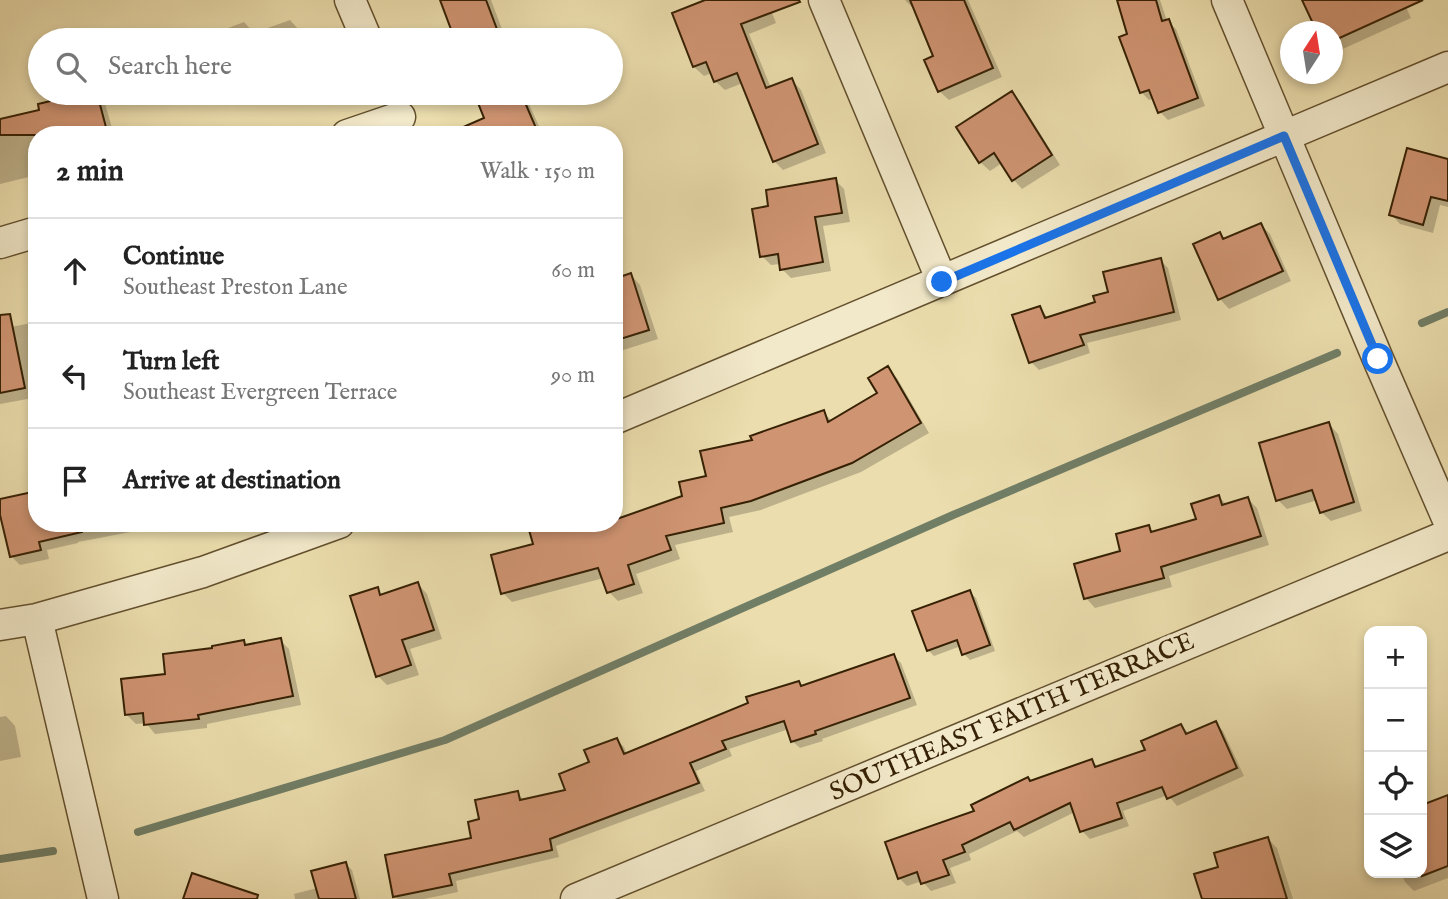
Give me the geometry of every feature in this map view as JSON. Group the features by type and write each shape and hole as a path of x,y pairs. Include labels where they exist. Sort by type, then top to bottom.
{"street":[{"path":"350,0 363,28"},
{"path":"824,0 942,282"},
{"path":"1227,0 1448,520"},
{"path":"623,415 1448,67"},
{"path":"370,126 399,115"},
{"path":"0,243 28,235"},
{"path":"0,625 37,619 203,572 314,532"},
{"name":"SOUTHEAST FAITH TERRACE","path":"576,899 1448,535"},
{"path":"37,619 103,899"}],"building":[{"path":"440,0 486,0 496,28 450,28"},
{"path":"705,0 799,0 800,2 741,24 766,88 792,78 818,144 773,162 737,73 714,82 706,62 693,67 672,13"},
{"path":"910,0 964,0 993,68 938,92 924,60 933,56"},
{"path":"1117,0 1156,0 1162,21 1169,19 1198,98 1158,113 1149,90 1140,93 1119,37 1127,34"},
{"path":"1302,0 1423,0 1343,36 1343,21 1312,21"},
{"path":"1012,91 1052,155 1012,181 994,153 979,163 956,127"},
{"path":"38,105 100,105 106,126 28,126 28,135 0,135 0,119 39,110"},
{"path":"479,105 526,105 535,126 466,126 484,118"},
{"path":"1407,148 1448,159 1448,201 1431,197 1423,225 1389,215"},
{"path":"836,178 842,213 815,217 823,262 780,270 778,254 760,257 752,209 768,206 766,190"},
{"path":"1261,223 1283,271 1218,300 1193,244 1220,232 1223,239"},
{"path":"1161,258 1174,312 1080,335 1084,345 1029,363 1012,315 1040,306 1045,318 1095,302 1093,296 1108,292 1103,272"},
{"path":"631,273 649,330 623,338 623,276"},
{"path":"10,314 25,388 0,393 0,315"},
{"path":"888,366 921,423 852,463 751,501 721,508 724,523 666,536 671,550 628,565 634,584 607,593 598,568 501,594 491,555 533,544 530,532 623,532 623,517 682,496 679,482 706,476 700,451 752,440 750,436 824,410 828,422 877,393 868,378"},
{"path":"1329,422 1354,502 1320,513 1312,490 1276,501 1259,443"},
{"path":"28,493 28,532 82,532 39,542 41,550 10,557 0,515 0,499"},
{"path":"1219,495 1222,505 1248,497 1261,536 1161,567 1164,578 1084,599 1074,564 1120,551 1116,534 1149,525 1151,532 1196,519 1191,504"},
{"path":"418,582 434,630 402,640 411,665 376,677 350,596 378,587 380,595"},
{"path":"970,590 990,645 962,655 957,640 927,651 912,611"},
{"path":"281,638 293,696 198,715 199,719 144,725 143,713 125,715 121,679 165,674 163,654 212,648 244,640 245,645"},
{"path":"894,654 910,698 791,742 784,721 722,741 726,749 690,763 699,783 550,839 552,850 449,874 452,885 393,897 385,855 471,838 468,822 479,819 475,800 518,791 520,800 565,790 559,774 589,762 584,750 617,738 624,754 748,703 746,697 799,681 801,686"},
{"path":"1216,721 1237,768 1167,799 1162,787 1117,803 1122,818 1080,832 1070,803 1014,830 1010,822 962,845 965,852 943,860 949,875 921,884 917,872 898,879 885,842 974,811 971,805 1028,777 1030,781 1092,759 1095,767 1145,750 1141,741 1181,724 1186,734"},
{"path":"1448,795 1448,866 1427,874 1427,815 1427,803"},
{"path":"1268,837 1287,899 1202,899 1194,874 1218,867 1214,853"},
{"path":"346,862 356,899 319,899 311,871"},
{"path":"192,873 258,895 257,899 183,899"}],"waterway":[{"path":"1422,323 1448,312"},
{"path":"138,832 445,740 953,515 1337,353"},
{"path":"0,859 53,851"}],"route":[{"path":"942,282 1284,136 1378,359"}]}
